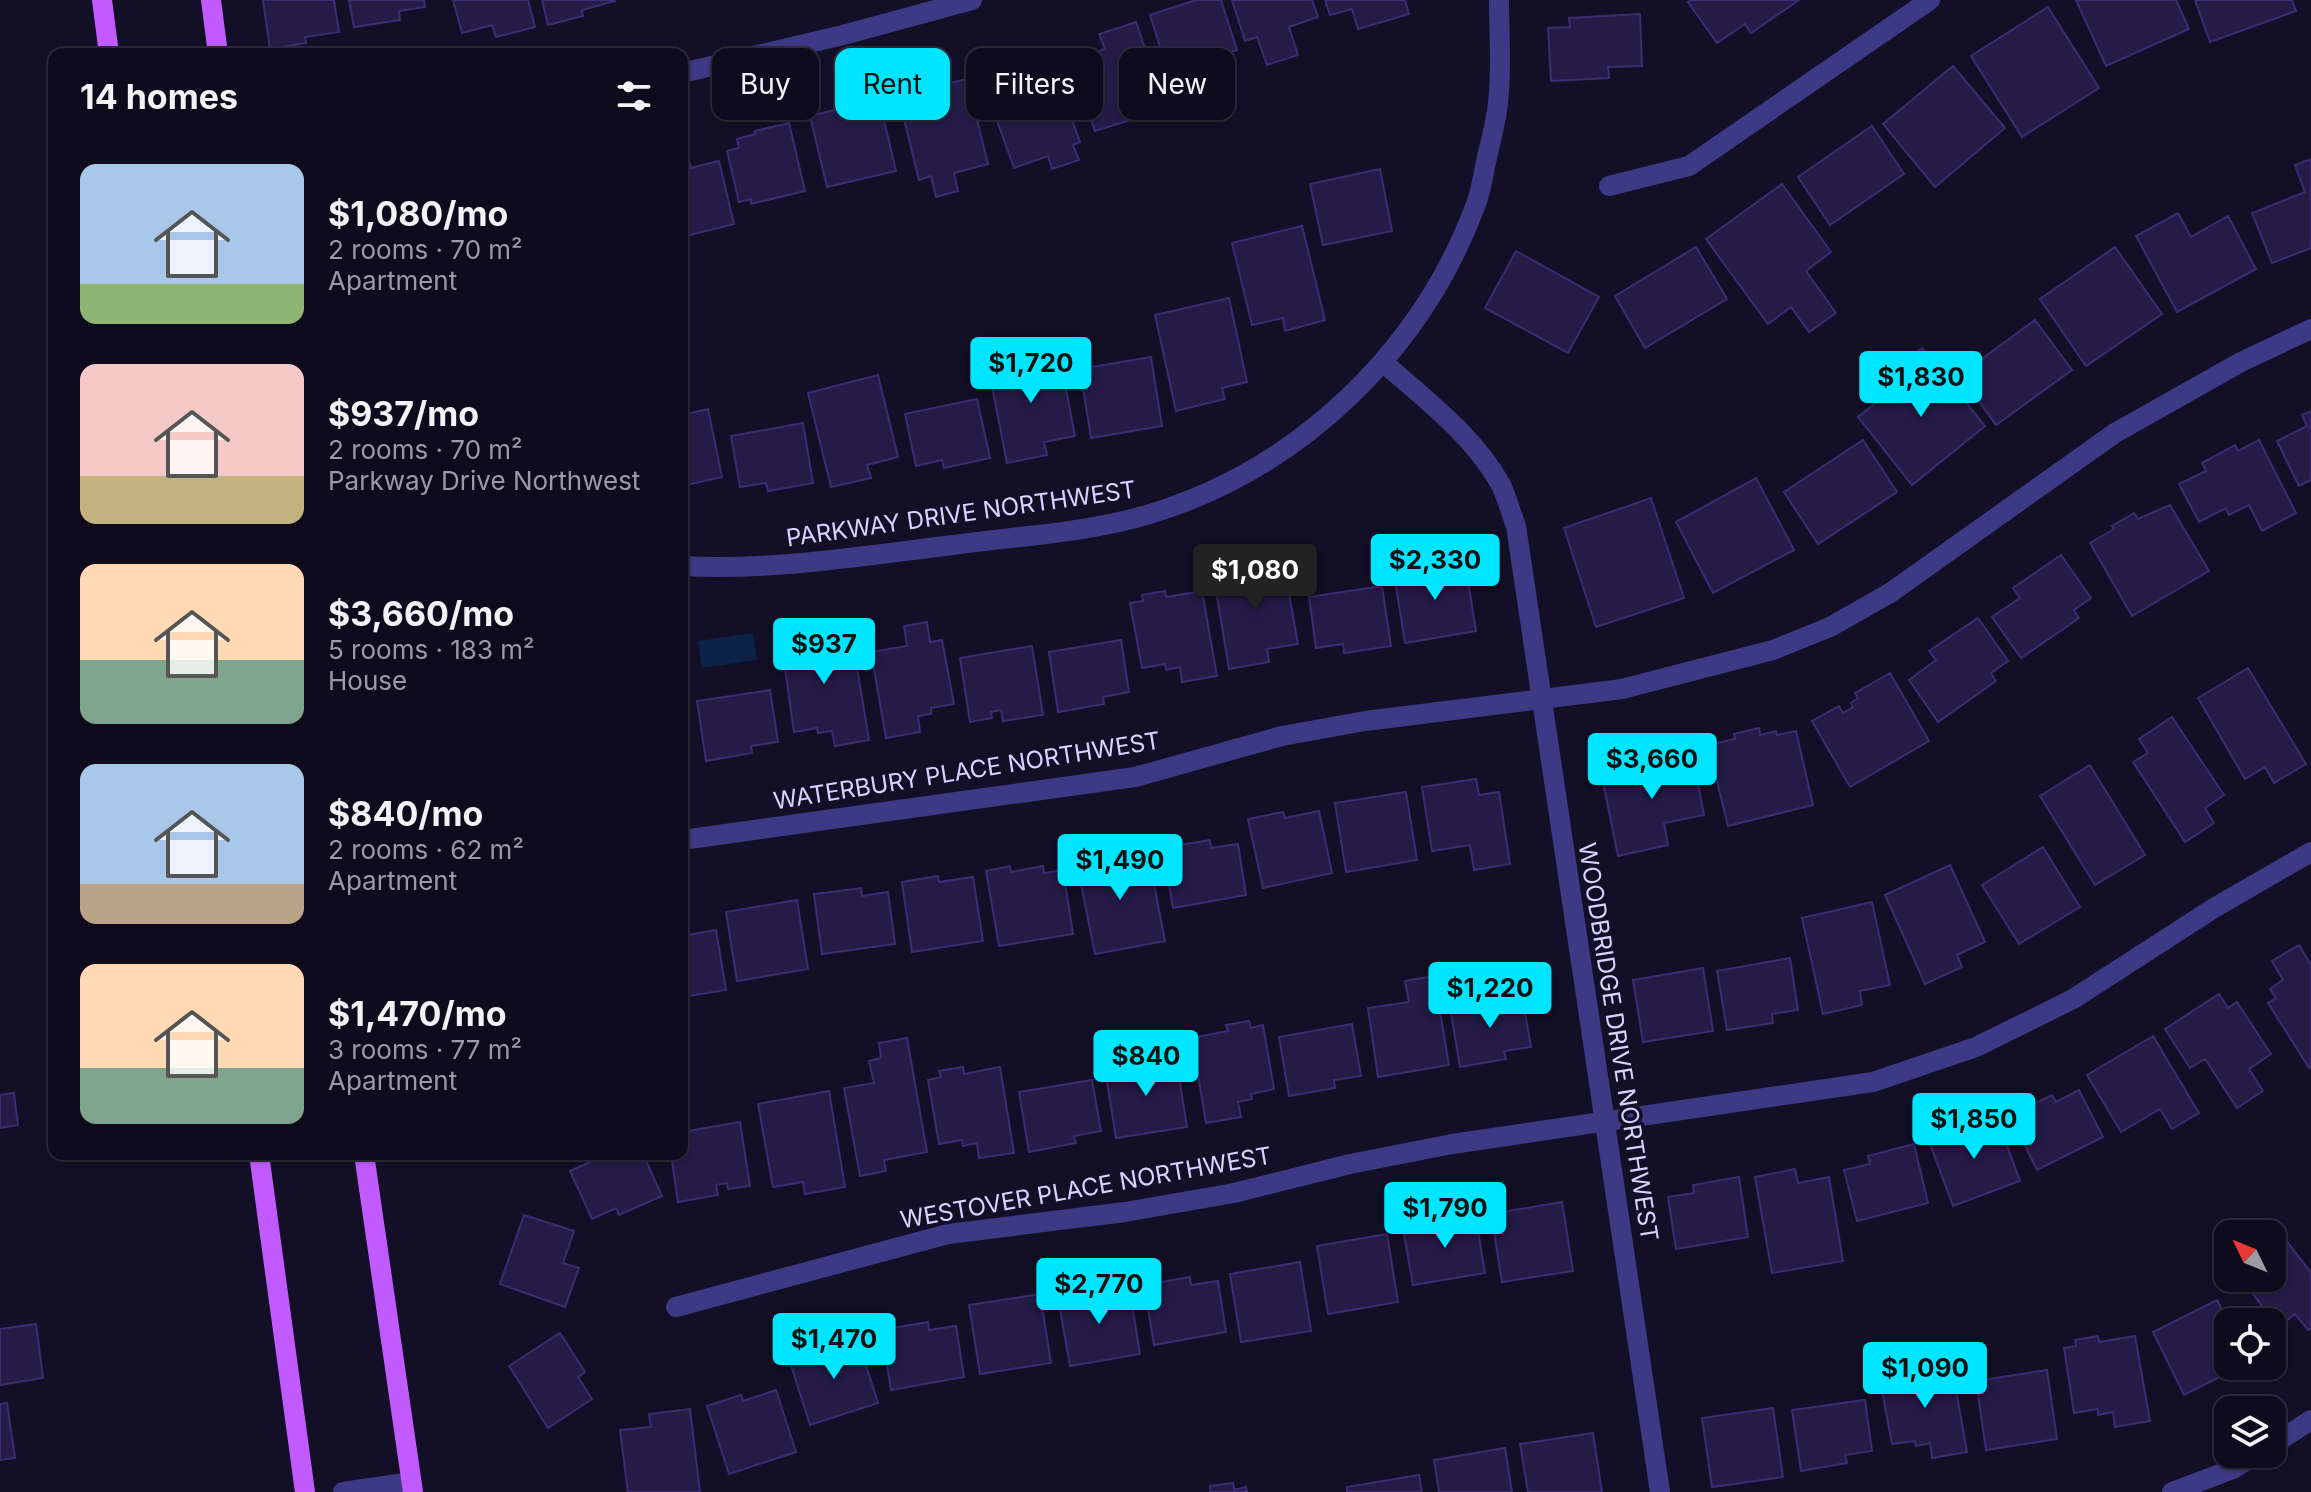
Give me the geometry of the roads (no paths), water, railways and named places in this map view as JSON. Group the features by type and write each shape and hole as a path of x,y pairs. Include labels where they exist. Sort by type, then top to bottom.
{"main road":[{"path":"102,0 108,48"},
{"path":"211,0 217,48"},
{"path":"260,1160 305,1492"},
{"path":"365,1160 412,1487"}],"street":[{"path":"688,72 843,35 972,0"},
{"name":"PARKWAY DRIVE NORTHWEST","path":"688,566 733,569 806,563 1089,527 1148,515 1193,499 1233,480 1284,449 1349,399 1384,363 1435,292 1477,202 1498,103 1499,0"},
{"path":"1609,186 1689,166 1930,0"},
{"name":"WATERBURY PLACE NORTHWEST","path":"688,839 1135,777 1282,736 1365,721 1622,689 1773,650 1830,627 1890,593 2115,433 2241,362 2311,329"},
{"name":"WOODBRIDGE DRIVE NORTHWEST","path":"1384,363 1450,420 1479,453 1501,486 1516,526 1660,1492"},
{"name":"WESTOVER PLACE NORTHWEST","path":"676,1307 948,1234 1125,1212 1234,1193 1350,1164 1452,1144 1873,1082 1976,1047 2073,999 2214,908 2311,852"},
{"path":"2286,1436 2311,1420"},
{"path":"2172,1492 2235,1468"},
{"path":"343,1492 412,1487"}],"water":[{"path":"753,633 757,660 702,668 698,641"}]}
